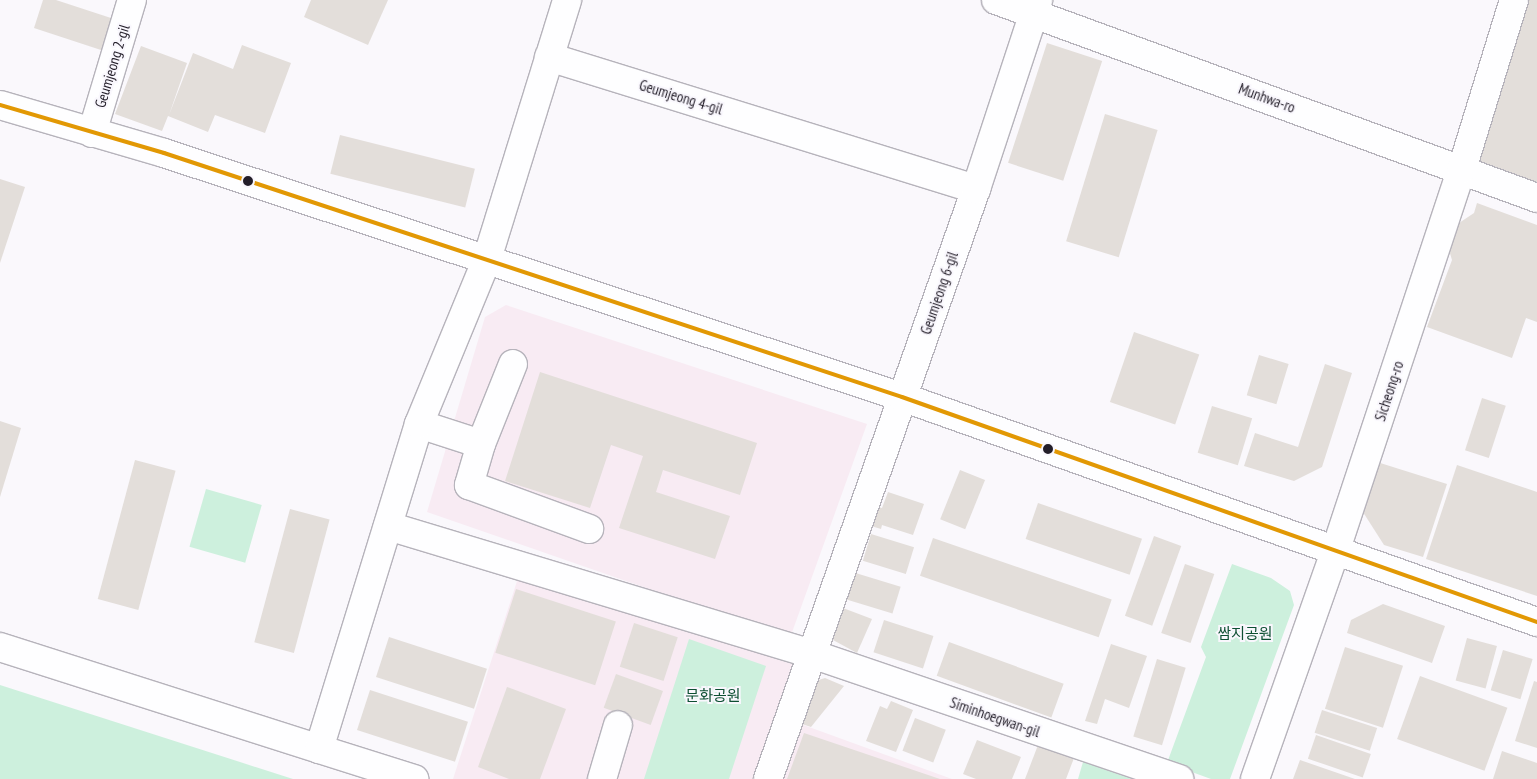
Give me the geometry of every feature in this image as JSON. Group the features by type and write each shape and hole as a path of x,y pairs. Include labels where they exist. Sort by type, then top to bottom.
{"street":[{"name":"Geumjeong 2-gil","path":"92,133 132,0"},
{"path":"319,748 419,424 487,259 567,0"},
{"name":"Munhwa-ro","path":"996,0 1036,7 1537,198"},
{"name":"Sicheong-ro","path":"1255,779 1336,549 1462,169 1514,0"},
{"name":"Geumjeong 6-gil","path":"768,779 976,188 1036,7"},
{"name":"Geumjeong 4-gil","path":"549,56 976,188"},
{"path":"0,105 164,153 902,397 1336,549 1537,622"},
{"path":"514,364 481,444 469,485 589,528"},
{"path":"419,424 481,444"},
{"name":"Siminhoegwan-gil","path":"388,526 812,654 1178,779"},
{"path":"0,647 414,779"},
{"path":"602,779 618,725"}],"shaded area":[{"path":"506,305 867,424 790,638 427,512 485,317"},
{"path":"519,575 795,665 798,723 952,779 453,779"}],"green space":[{"path":"206,489 262,505 245,563 189,547"},
{"name":"쌈지공원","path":"1232,564 1271,578 1290,591 1294,605 1230,779 1211,779 1167,763 1206,657 1201,647"},
{"name":"문화공원","path":"689,639 766,666 729,779 644,779"},
{"path":"0,685 293,779 0,779"},
{"path":"1083,762 1132,779 1078,779"}],"building":[{"path":"43,0 56,0 114,19 104,51 34,28"},
{"path":"311,0 388,0 368,45 304,17"},
{"path":"1520,0 1537,0 1537,183 1466,160"},
{"path":"1047,43 1102,61 1063,181 1008,163"},
{"path":"242,45 291,63 265,133 215,115 208,132 168,116 162,131 115,114 141,46 187,63 169,115 193,53 233,69"},
{"path":"1105,114 1158,130 1119,257 1066,241"},
{"path":"340,135 475,169 465,207 330,174"},
{"path":"0,179 25,187 0,263"},
{"path":"1477,203 1537,225 1537,322 1526,318 1512,358 1427,327 1452,260 1449,250 1456,225 1474,213"},
{"path":"1134,332 1199,354 1175,424 1110,402"},
{"path":"1259,355 1289,364 1276,404 1247,395"},
{"path":"1325,364 1352,373 1322,467 1294,481 1244,466 1255,433 1298,447"},
{"path":"540,372 757,443 740,495 663,470 656,492 730,516 715,559 619,528 643,456 611,445 590,508 505,481"},
{"path":"1482,398 1506,406 1489,458 1465,450"},
{"path":"1212,406 1252,418 1238,465 1198,453"},
{"path":"0,421 21,428 0,497"},
{"path":"135,460 176,471 138,610 98,599"},
{"path":"1377,462 1447,484 1423,557 1384,545 1361,509"},
{"path":"1457,465 1537,492 1537,596 1426,559"},
{"path":"960,470 985,480 965,529 940,519"},
{"path":"888,492 924,504 913,535 882,525 881,529 871,526 878,507 882,508"},
{"path":"1038,503 1142,539 1130,575 1026,539"},
{"path":"290,509 330,520 294,653 254,642"},
{"path":"871,534 914,547 906,574 863,561"},
{"path":"1154,536 1181,546 1152,626 1125,616"},
{"path":"933,538 1112,600 1099,637 920,576"},
{"path":"1185,564 1214,574 1191,643 1161,633"},
{"path":"849,571 901,587 892,614 841,598"},
{"path":"516,589 616,621 595,685 495,653"},
{"path":"1383,604 1445,626 1432,663 1347,633 1351,620"},
{"path":"843,608 872,619 857,653 833,640"},
{"path":"884,620 933,636 923,668 873,652"},
{"path":"634,623 678,637 664,681 620,667"},
{"path":"389,637 487,669 474,709 376,677"},
{"path":"1467,638 1497,646 1486,689 1456,681"},
{"path":"949,642 1064,684 1051,718 937,676"},
{"path":"1111,644 1147,656 1129,708 1105,699 1097,724 1085,721"},
{"path":"1345,647 1403,666 1383,728 1325,709"},
{"path":"1503,650 1533,659 1520,699 1491,690"},
{"path":"1157,659 1186,668 1162,745 1133,736"},
{"path":"616,674 663,691 651,725 604,708"},
{"path":"1420,676 1507,708 1484,771 1397,739"},
{"path":"825,678 844,686 811,727 802,724 799,708 806,684"},
{"path":"1534,681 1537,682 1537,748 1515,741"},
{"path":"507,687 566,709 540,779 509,779 478,767"},
{"path":"370,690 468,722 455,762 357,730"},
{"path":"891,701 913,710 896,752 866,741 880,706 887,709"},
{"path":"1322,710 1377,728 1370,751 1315,733"},
{"path":"915,718 946,730 933,763 902,751"},
{"path":"804,733 940,779 787,779"},
{"path":"1316,735 1371,754 1363,778 1308,759"},
{"path":"977,740 1021,757 1012,779 976,779 963,774"},
{"path":"1038,745 1074,758 1066,779 1025,779"},
{"path":"1502,751 1537,763 1537,779 1493,779"},
{"path":"1300,760 1355,779 1293,779"}],"transit line":[{"path":"0,105 164,153 902,397 1537,622"}]}
